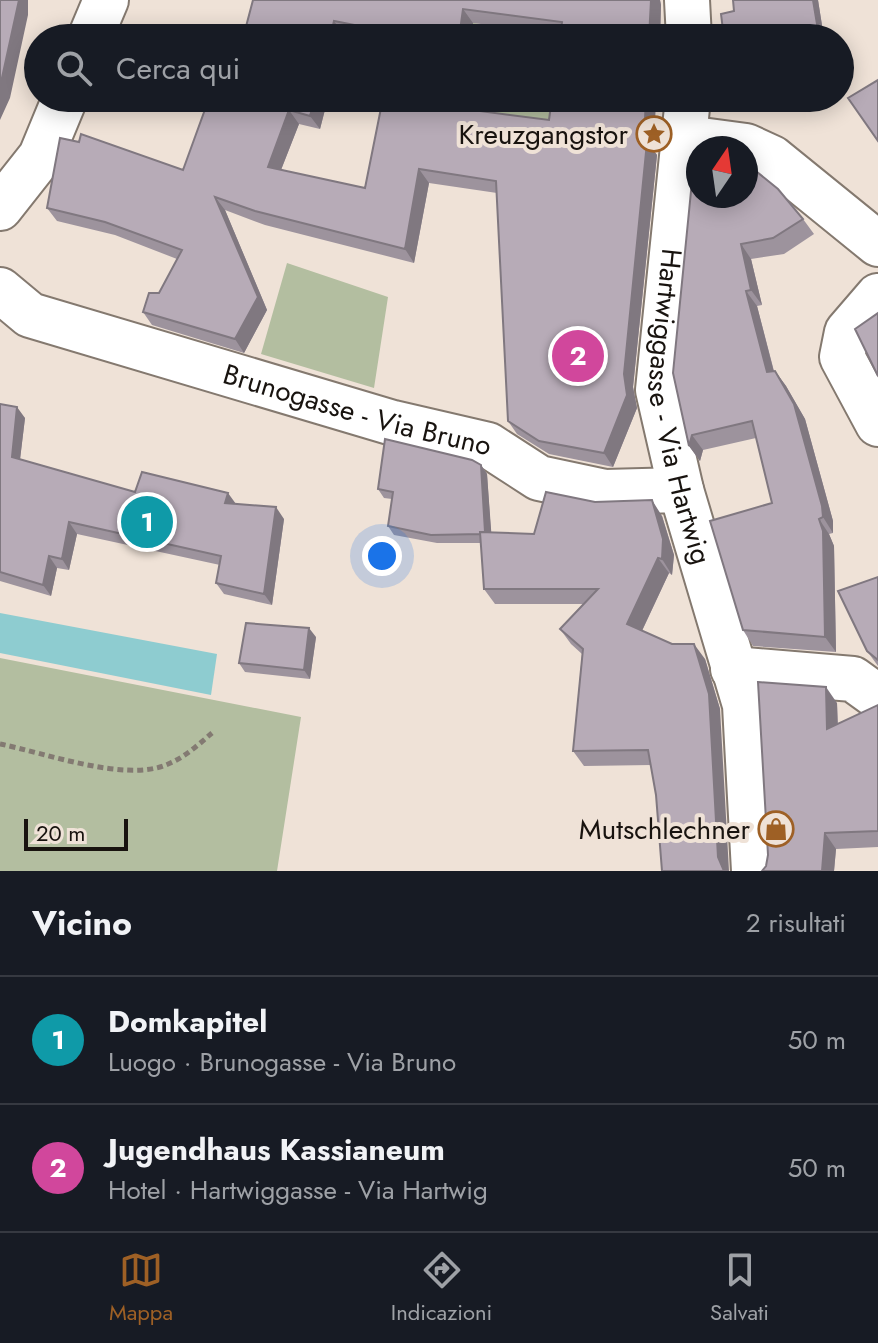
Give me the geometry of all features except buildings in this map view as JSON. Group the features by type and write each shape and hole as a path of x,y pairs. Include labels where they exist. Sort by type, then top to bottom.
{"street":[{"path":"96,24 106,0"},
{"path":"687,0 688,24"},
{"path":"0,208 41,156 59,112"},
{"path":"687,118 772,158 878,244"},
{"name":"Hartwiggasse - Via Hartwig","path":"687,118 658,390 681,490 745,705 754,871"},
{"path":"878,296 847,332 842,357 878,424"},
{"name":"Brunogasse - Via Bruno","path":"15,302 393,423 488,445 539,478 605,492 681,490"},
{"path":"733,669 853,679 878,697"}],"path":[{"path":"0,744 123,771 164,766 188,754 212,733"}],"green space":[{"path":"460,112 561,112 558,134 458,121"},
{"path":"287,263 388,297 374,388 261,354"},
{"path":"0,658 301,717 277,871 0,871"}],"water":[{"path":"0,613 217,654 211,695 0,653"}],"place":[{"name":"Kreuzgangstor","path":"654,134"},
{"name":"Jugendhaus Kassianeum","path":"578,356"},
{"name":"Domkapitel","path":"147,522"},
{"name":"Mutschlechner","path":"776,829"}]}
